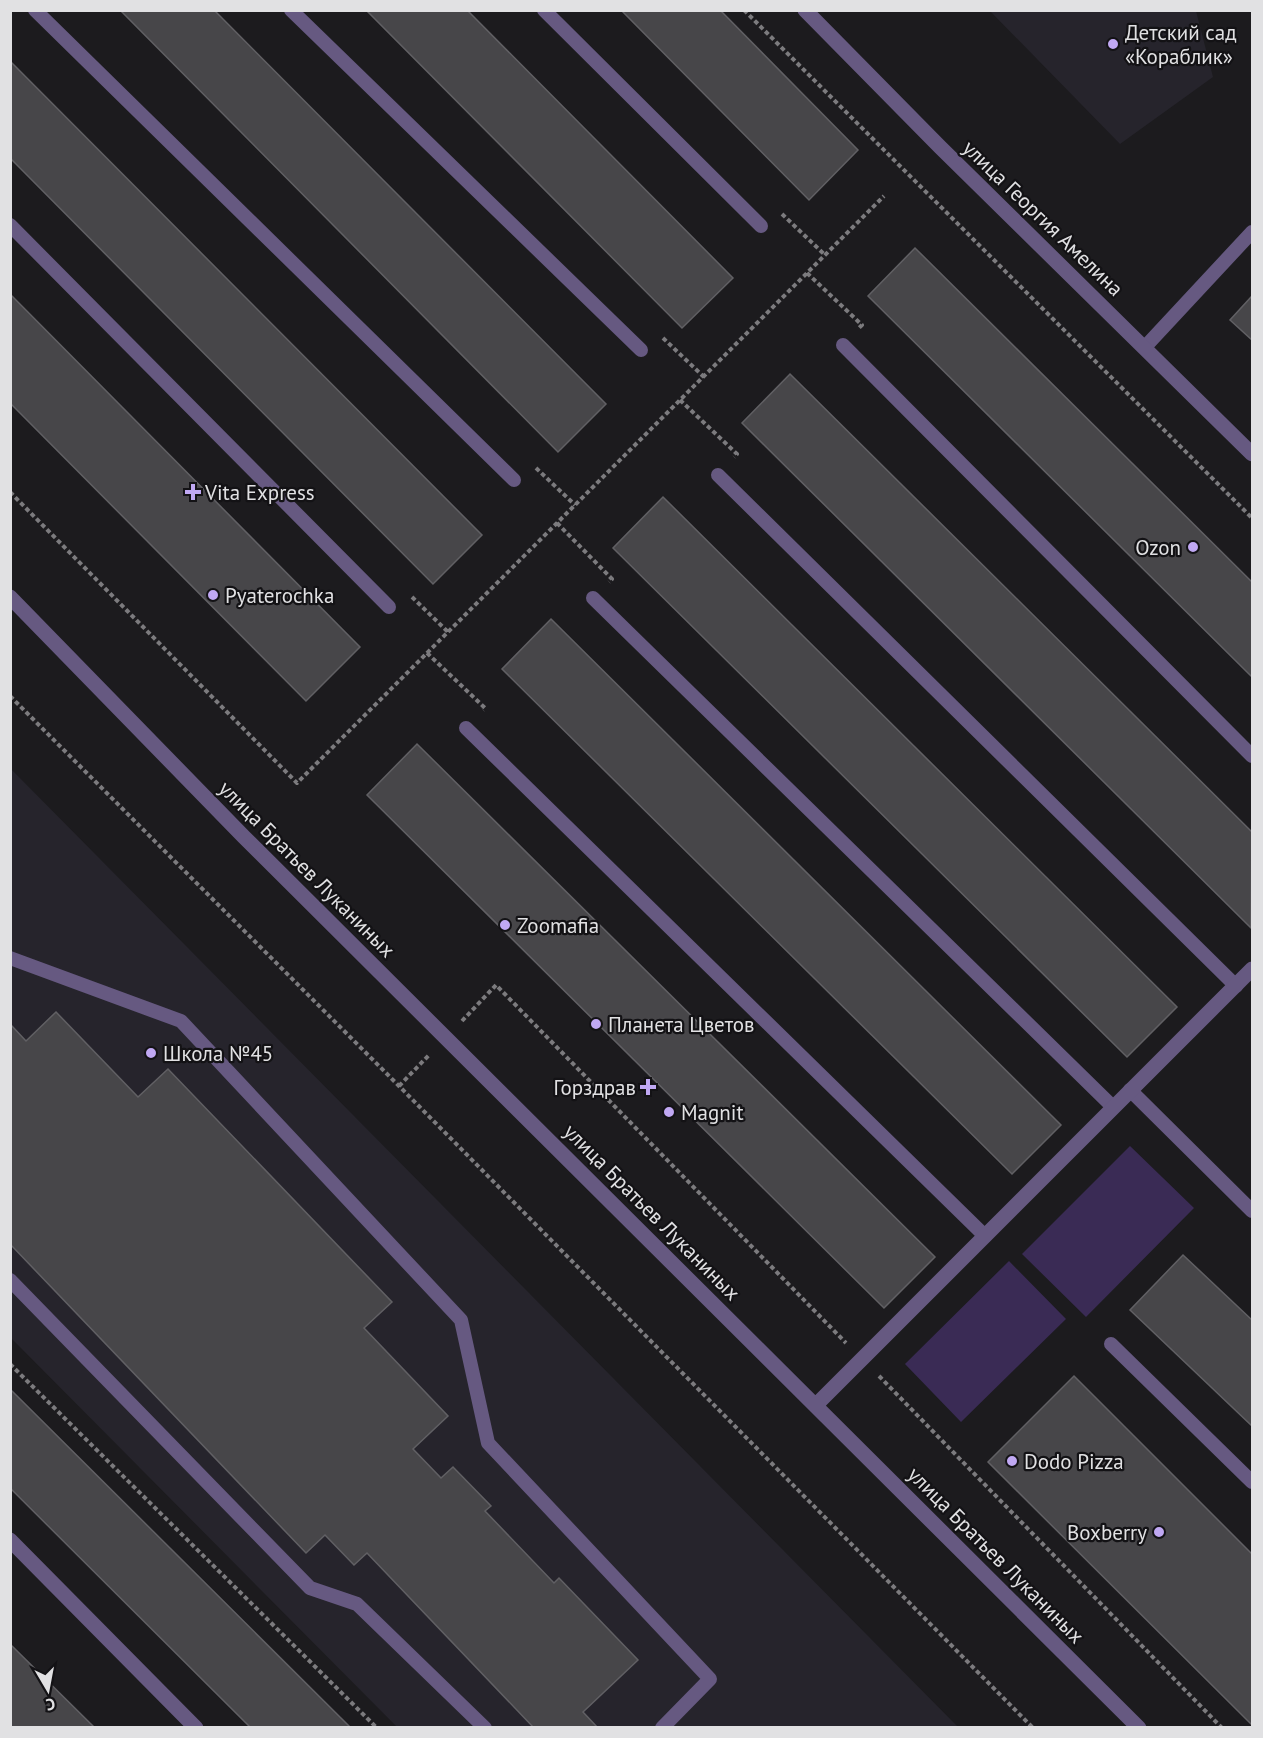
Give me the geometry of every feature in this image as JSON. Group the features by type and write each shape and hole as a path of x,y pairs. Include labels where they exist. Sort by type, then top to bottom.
{"street":[{"name":"улица Георгия Амелина","path":"805,10 940,147 1145,346 1252,454"},
{"name":"улица Братьев Луканиных","path":"10,597 244,837 1139,1728"},
{"path":"816,1405 1252,969"},
{"path":"10,1540 196,1728"}],"lane":[{"path":"35,10 514,480"},
{"path":"291,10 641,350"},
{"path":"544,10 761,226"},
{"path":"10,225 389,607"},
{"path":"1145,346 1252,232"},
{"path":"843,345 1252,756"},
{"path":"718,475 1236,986"},
{"path":"593,598 1113,1107"},
{"path":"466,728 986,1236"},
{"path":"10,958 181,1021 460,1320 488,1443 710,1679 668,1725"},
{"path":"1130,1090 1252,1211"},
{"path":"10,1280 310,1588 357,1604 484,1728"},
{"path":"1111,1344 1252,1482"}],"path":[{"path":"744,10 1252,518"},
{"path":"10,492 297,783 884,196"},
{"path":"761,226 777,209 825,255"},
{"path":"807,273 862,325 843,345"},
{"path":"641,350 657,333 704,377"},
{"path":"680,400 737,454 718,475"},
{"path":"514,480 531,463 575,505"},
{"path":"557,523 612,579 593,598"},
{"path":"389,607 405,591 448,632"},
{"path":"427,653 485,708 466,728"},
{"path":"10,696 1033,1728"},
{"path":"399,1086 496,985 1222,1728"},
{"path":"10,1364 377,1728"}],"shaded area":[{"name":"Детский сад «Кораблик»","path":"990,11 1196,11 1213,77 1120,144"},
{"name":"Школа №45","path":"10,768 958,1727 397,1727 11,1338"},
{"path":"1130,1146 1194,1208 1086,1317 1022,1254"},
{"path":"1009,1261 1066,1319 961,1422 905,1364"}],"building":[{"path":"120,10 214,10 606,404 558,452"},
{"path":"366,10 467,10 733,278 682,328"},
{"path":"621,10 720,10 858,150 809,200"},
{"path":"10,61 482,535 433,584 10,158"},
{"path":"915,248 1252,582 1252,677 868,296"},
{"path":"10,294 360,647 306,701 10,403"},
{"path":"1252,296 1252,340 1230,320"},
{"path":"790,374 1252,832 1251,928 742,423"},
{"path":"663,497 1177,1007 1127,1057 613,548"},
{"path":"551,619 1061,1125 1012,1174 502,669"},
{"path":"417,744 935,1257 884,1308 367,795"},
{"path":"56,1012 138,1097 168,1069 392,1302 364,1328 448,1416 413,1449 441,1478 453,1467 491,1506 485,1511 554,1583 559,1578 638,1660 583,1712 598,1728 534,1728 367,1553 354,1565 325,1535 306,1553 10,1244 10,1024 26,1041"},
{"path":"1183,1255 1252,1320 1252,1426 1130,1310"},
{"path":"1074,1376 1252,1554 1252,1725 988,1462"},
{"path":"10,1389 351,1728 251,1728 10,1488"},
{"path":"10,1644 95,1728 10,1728"}],"place":[{"name":"Детский сад «Кораблик»","path":"1113,44"},
{"name":"Vita Express","path":"193,492"},
{"name":"Ozon","path":"1193,547"},
{"name":"Pyaterochka","path":"213,595"},
{"name":"Zoomafia","path":"505,925"},
{"name":"Планета Цветов","path":"596,1024"},
{"name":"Школа №45","path":"151,1053"},
{"name":"Горздрав","path":"648,1087"},
{"name":"Magnit","path":"669,1112"},
{"name":"Dodo Pizza","path":"1012,1461"},
{"name":"Boxberry","path":"1159,1532"}]}
